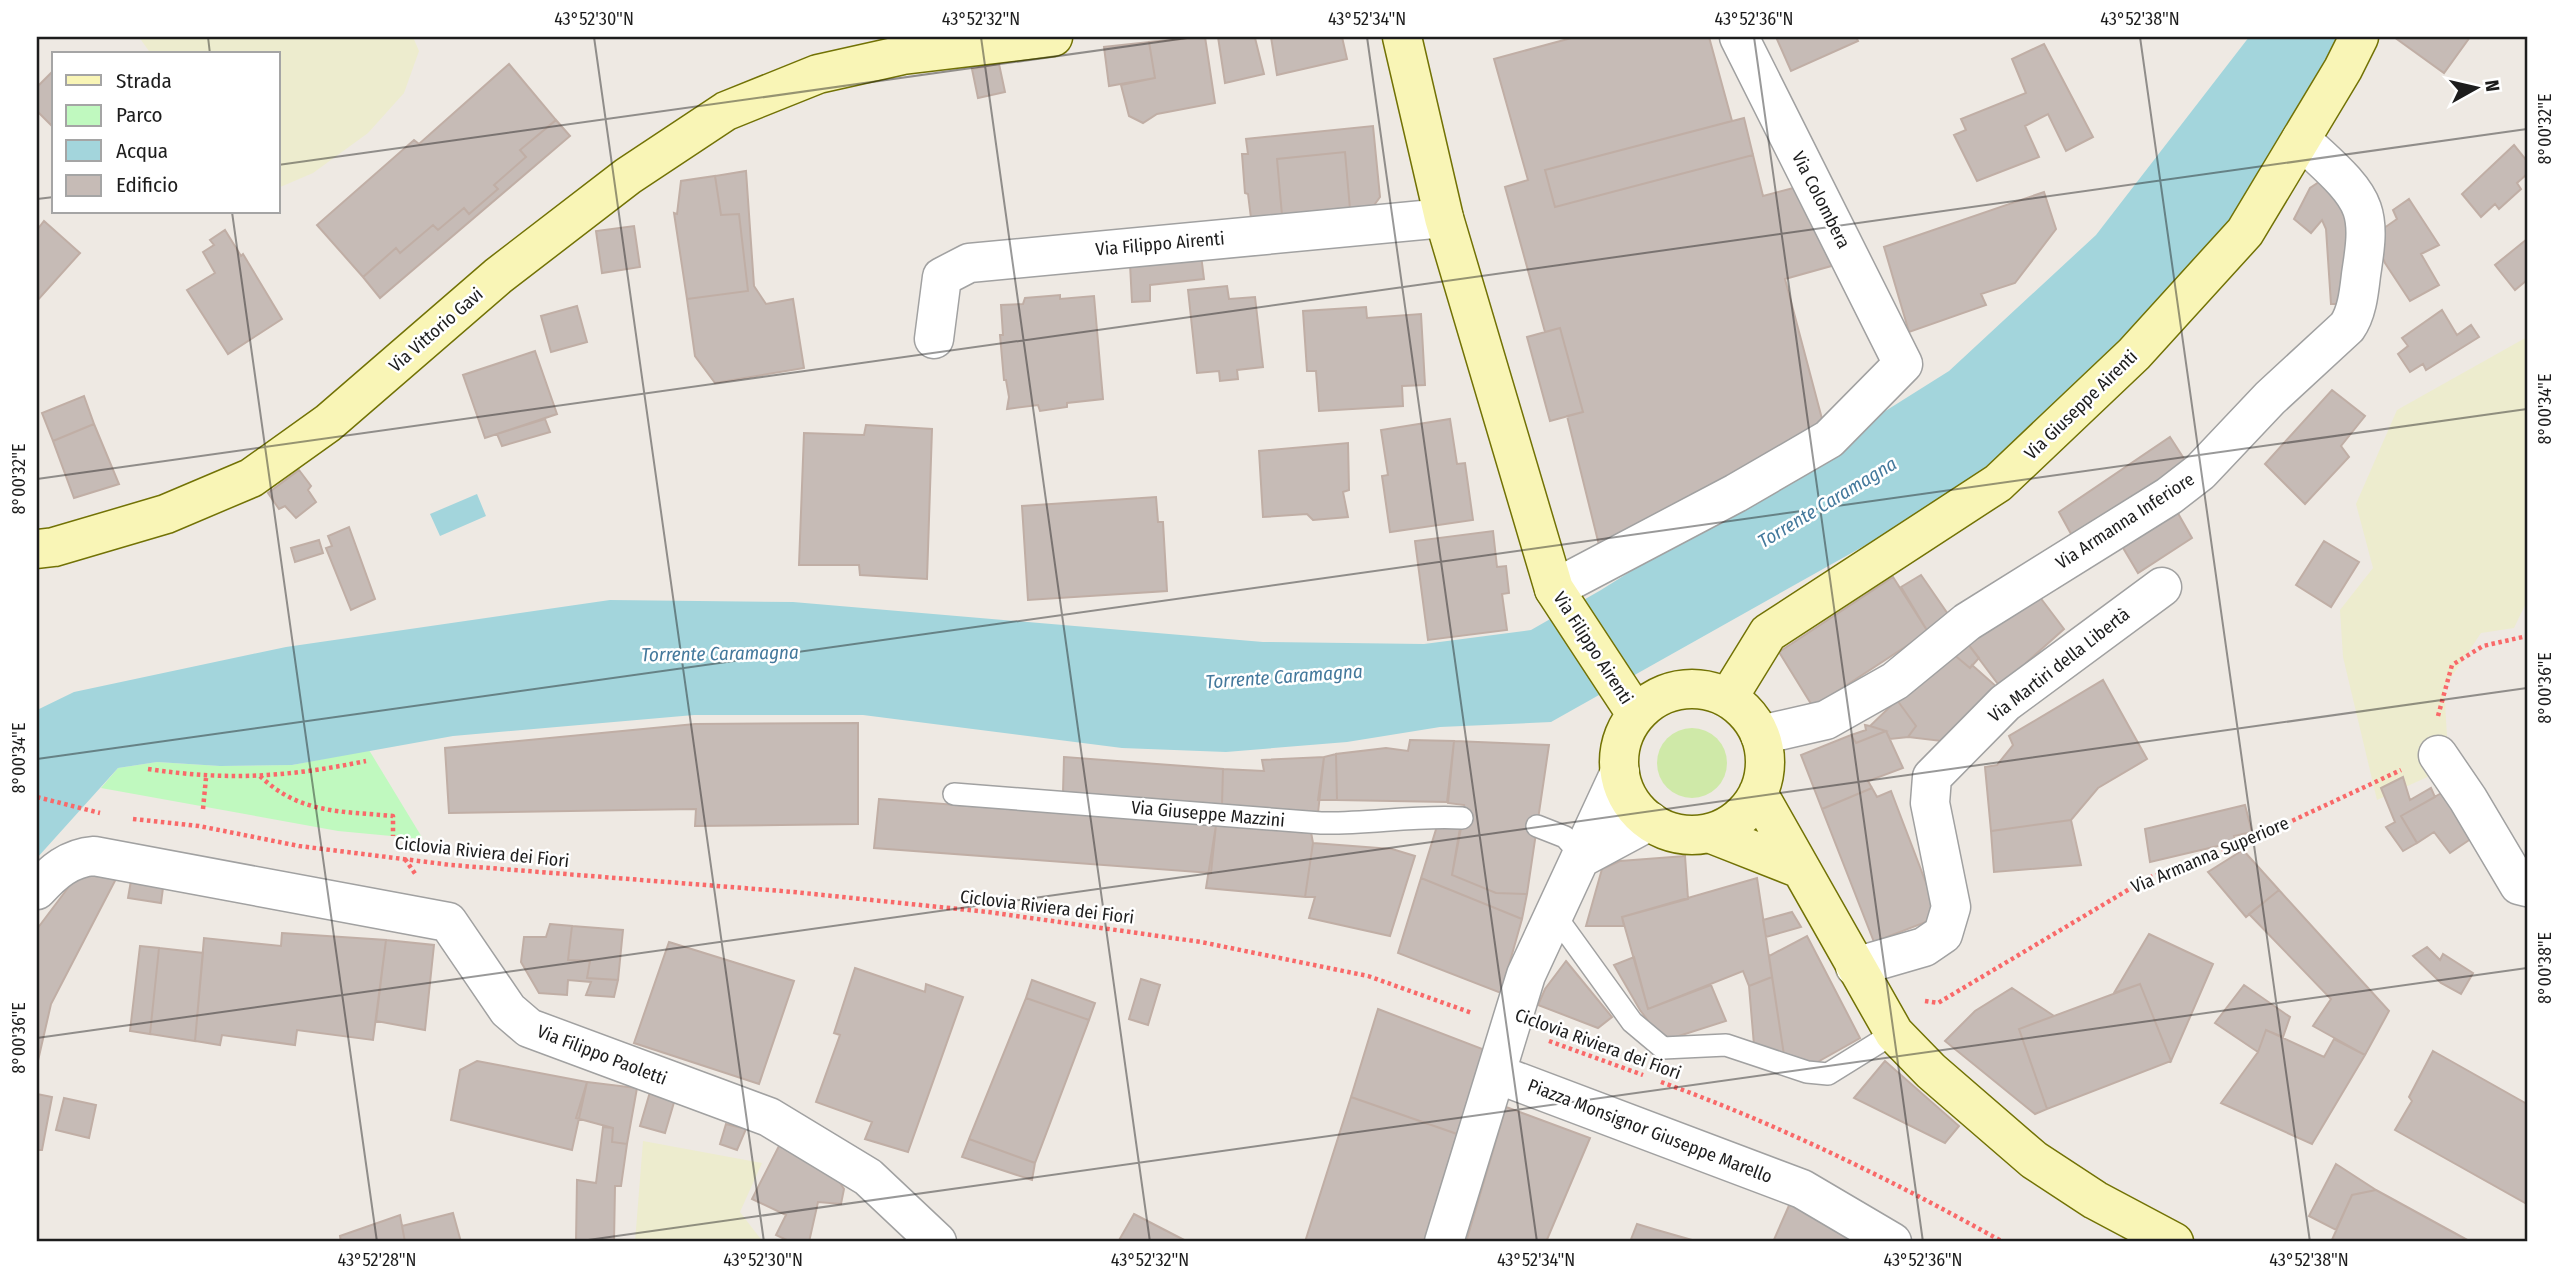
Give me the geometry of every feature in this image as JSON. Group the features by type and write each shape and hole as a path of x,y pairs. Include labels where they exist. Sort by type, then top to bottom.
{"main road":[{"path":"895,46 1052,37"},
{"name":"Via Filippo Airenti","path":"1402,37 1444,218 1554,589 1630,705"},
{"name":"Via Giuseppe Airenti","path":"1728,698 1768,634 1998,483 2134,354 2245,232 2359,37"},
{"name":"Via Vittorio Gavi","path":"37,549 54,547 166,514 251,478 328,424 498,276 628,176 726,111 895,46"},
{"path":"1679,690 1704,690 1728,698 1748,714 1760,735 1765,754 1764,774 1758,793 1738,818 1709,833 1689,835 1668,831 1650,821 1635,807 1625,791 1620,772 1620,751 1630,705 1679,690"},
{"path":"1758,793 1798,868 1894,1033 1931,1071 2034,1160 2095,1200 2174,1242"},
{"path":"1709,833 1798,868"}],"street":[{"name":"Via Colombera","path":"1554,589 1736,493 1829,439 1903,364 1739,37"},
{"name":"Via Armanna Inferiore","path":"1760,735 1826,720 1895,681 1967,622 2129,523 2188,483 2352,319 2364,253 2363,211 2344,184 2301,139"},
{"name":"Via Filippo Airenti","path":"934,339 942,277 969,262 1444,218"},
{"name":"Via Martiri della Libertà","path":"1855,967 1924,947 1943,934 1951,907 1930,803 1932,777 2005,703 2162,587"},
{"path":"2438,755 2468,799 2519,885 2527,887"},
{"path":"1444,1242 1526,975 1583,857 1620,772"},
{"path":"1583,857 1650,821"},
{"name":"Via Filippo Paoletti","path":"37,890 65,864 77,857 94,856 448,922 508,1010 529,1028 769,1116 868,1177 937,1242"},
{"name":"Piazza Monsignor Giuseppe Marello","path":"1497,1074 1802,1189 1892,1242"}],"lane":[{"name":"Via Giuseppe Mazzini","path":"954,794 1321,824 1374,823 1424,815 1462,818"},
{"path":"1537,826 1565,837 1583,857"},
{"path":"1554,914 1632,1022 1663,1048 1726,1045 1807,1072 1828,1074 1894,1033"}],"path":[{"path":"2438,755 2435,734 2440,698 2452,665 2483,646 2527,636"},
{"name":"Via Armanna Superiore","path":"1990,971 2148,878 2236,847 2438,755"},
{"path":"148,769 206,778 300,774 366,761"},
{"path":"259,775 275,791 296,803 319,809 393,816 393,836"},
{"path":"203,810 206,778"},
{"path":"37,797 112,816"},
{"name":"Ciclovia Riviera dei Fiori","path":"124,818 199,826 299,846 451,865 988,912 1201,942 1368,976 1728,1107 1899,1184 2003,1242"}],"green space":[{"path":"139,37 413,37 419,51 404,93 368,133 313,173 280,187 280,52 150,52"},
{"path":"2527,337 2527,601 2514,628 2481,633 2444,688 2449,767 2377,800 2343,657 2340,610 2373,568 2356,504 2397,410"},
{"path":"1692,728 1717,738 1727,763 1717,788 1692,798 1667,788 1657,763 1667,738"},
{"path":"369,750 423,839 338,831 101,788 118,768 157,762 220,766 292,765"},
{"path":"643,1141 762,1163 740,1212 763,1242 635,1242"}],"water":[{"name":"Torrente Caramagna","path":"2249,37 2339,37 2304,105 2226,225 2137,330 2029,434 1957,489 1880,537 1551,722 1440,727 1347,742 1226,752 1122,748 863,715 694,715 453,736 292,765 220,766 157,762 118,768 37,858 37,710 74,692 286,647 610,600 793,602 1263,642 1424,644 1531,630 1601,590 1949,371 2096,235"},
{"path":"477,494 486,516 440,536 430,514"}],"building":[{"path":"1205,37 1215,103 1157,114 1143,123 1129,116 1121,85 1155,78 1149,42"},
{"path":"1218,37 1255,38 1264,74 1225,83"},
{"path":"1271,37 1342,37 1347,59 1277,75"},
{"path":"1575,37 1709,37 1732,121 1545,170 1555,207 1753,155 1763,196 1805,185 1842,263 1785,279 1826,434 1599,545 1567,416 1583,412 1560,328 1545,332 1505,187 1528,180 1494,59"},
{"path":"1776,37 1856,37 1858,41 1791,71"},
{"path":"2394,37 2470,37 2444,73"},
{"path":"1149,42 1155,78 1109,86 1104,47"},
{"path":"2044,44 2093,137 2066,151 2048,114 2025,126 2039,157 1977,181 1954,135 1966,130 1961,119 2026,93 2012,59"},
{"path":"509,64 556,120 520,150 526,157 494,185 498,189 469,214 464,208 438,230 433,225 400,253 396,248 363,277 317,225 414,140 419,144"},
{"path":"999,64 1005,92 978,98 972,69"},
{"path":"52,72 51,125 37,111 37,87"},
{"path":"1744,118 1753,155 1555,207 1545,170"},
{"path":"556,120 570,136 380,298 363,277 396,248 400,253 433,225 438,230 464,208 469,214 498,189 494,185 526,157 520,150"},
{"path":"1373,126 1380,197 1372,208 1350,209 1345,152 1277,159 1282,215 1251,218 1248,194 1245,193 1242,154 1248,154 1246,139"},
{"path":"2514,145 2527,161 2527,174 2517,183 2521,189 2499,209 2495,204 2481,217 2462,194"},
{"path":"1345,152 1350,209 1282,215 1277,159"},
{"path":"746,171 754,286 766,304 793,299 804,368 715,383 695,356 687,299 748,291 739,214 721,215 715,176"},
{"path":"2331,174 2358,250 2350,304 2331,304 2326,229 2322,220 2311,233 2294,219 2310,188"},
{"path":"715,176 721,215 739,214 748,291 687,299 674,213 677,214 681,181"},
{"path":"2044,192 2056,229 2015,283 1981,294 1986,305 1909,332 1884,247"},
{"path":"2409,199 2439,245 2421,254 2439,285 2410,301 2385,263 2374,235 2397,219 2393,210"},
{"path":"44,221 80,253 37,301 37,230"},
{"path":"634,226 640,267 602,273 596,231"},
{"path":"225,230 241,256 243,254 282,319 228,354 187,290 215,273 203,252 214,245 210,240"},
{"path":"2527,239 2527,280 2515,290 2495,265"},
{"path":"1201,255 1204,279 1150,285 1150,301 1132,302 1130,264"},
{"path":"1227,286 1229,299 1255,297 1263,367 1237,370 1238,379 1220,381 1219,371 1197,373 1188,290"},
{"path":"1060,295 1060,299 1094,296 1103,399 1067,403 1067,407 1040,411 1038,405 1007,409 1009,397 1004,380 1000,335 1003,335 1001,305 1023,304 1025,298"},
{"path":"577,306 587,342 551,352 541,316"},
{"path":"1366,307 1367,318 1421,314 1425,385 1402,386 1403,406 1319,411 1316,371 1307,371 1303,311"},
{"path":"2442,310 2457,335 2471,325 2479,337 2426,370 2423,364 2410,372 2398,354 2408,346 2402,338"},
{"path":"1560,328 1583,412 1550,421 1527,337"},
{"path":"535,351 557,414 485,438 463,375"},
{"path":"2332,390 2365,416 2341,446 2349,457 2305,504 2265,464"},
{"path":"84,396 94,424 53,441 42,413"},
{"path":"545,419 550,432 502,446 497,434"},
{"path":"1450,419 1457,464 1465,463 1473,520 1390,532 1382,476 1388,475 1381,430"},
{"path":"94,424 119,484 74,498 53,441"},
{"path":"866,425 932,429 927,579 860,575 859,565 799,565 804,433 864,435"},
{"path":"2170,437 2190,468 2076,543 2059,512"},
{"path":"1348,443 1349,490 1343,492 1348,517 1313,520 1307,514 1263,517 1259,451"},
{"path":"299,470 311,486 308,490 316,502 296,518 285,506 279,509 268,493"},
{"path":"1156,497 1158,522 1163,522 1167,591 1028,600 1022,506"},
{"path":"2171,501 2192,538 2138,573 2116,536"},
{"path":"349,527 375,599 351,610 326,548 332,546 328,536"},
{"path":"1493,531 1497,567 1506,566 1509,593 1502,594 1507,630 1428,640 1415,541"},
{"path":"319,540 323,553 295,562 291,548"},
{"path":"2324,541 2359,562 2331,607 2296,585"},
{"path":"1921,575 1950,617 1928,632 1901,587"},
{"path":"1893,577 1928,632 1813,707 1779,652"},
{"path":"2033,588 2064,629 2026,663 2026,668 2001,688 1965,640"},
{"path":"1965,640 1979,658 1970,668 1952,653"},
{"path":"1952,653 1970,668 1972,665 1998,688 1950,742 1908,737 1916,726 1897,700"},
{"path":"2103,680 2147,759 2098,788 2071,820 1991,831 1985,767 1997,765 2013,745 2009,736"},
{"path":"1897,700 1916,726 1908,737 1890,739 1886,731 1870,726"},
{"path":"858,723 858,824 695,826 696,809 449,813 445,748 695,724"},
{"path":"1865,725 1886,731 1856,743 1851,735 1866,730"},
{"path":"1886,731 1903,768 1868,781 1872,788 1822,809 1801,755 1851,735 1856,743"},
{"path":"1410,740 1454,741 1447,802 1337,800 1336,754 1386,748 1408,751"},
{"path":"1454,741 1549,745 1527,894 1496,893 1452,875 1464,805 1448,803"},
{"path":"1336,754 1337,800 1318,800 1324,757"},
{"path":"1064,757 1223,769 1222,805 1063,792"},
{"path":"1324,757 1318,813 1222,805 1223,769 1264,771 1262,760"},
{"path":"2403,777 2410,800 2431,788 2435,797 2401,816 2417,843 2403,851 2386,827 2395,822 2381,788"},
{"path":"2452,787 2481,832 2450,853 2434,832 2417,843 2401,816"},
{"path":"1872,788 1877,797 1891,791 1939,917 1874,942 1822,809"},
{"path":"879,799 1216,825 1211,873 874,848"},
{"path":"2245,805 2252,832 2234,836 2235,842 2150,862 2145,829"},
{"path":"2071,820 2081,865 1994,872 1991,831"},
{"path":"1438,823 1461,828 1452,875 1496,893 1527,894 1522,919 1421,878"},
{"path":"1216,825 1311,832 1313,843 1305,897 1206,888"},
{"path":"1313,843 1392,849 1415,856 1390,936 1309,918 1315,897 1305,897"},
{"path":"2243,850 2279,890 2246,917 2208,872"},
{"path":"1685,856 1688,899 1622,917 1624,926 1586,926 1602,869 1620,861"},
{"path":"83,868 119,873 51,1004 37,1065 37,929"},
{"path":"132,875 164,880 161,903 128,898"},
{"path":"1421,878 1522,919 1501,993 1398,953"},
{"path":"1757,878 1772,977 1749,986 1743,971 1648,1009 1622,917"},
{"path":"2279,890 2389,1011 2365,1055 2313,1026 2331,999 2249,914"},
{"path":"1792,912 1801,927 1766,937 1763,920"},
{"path":"550,924 572,926 568,960 590,961 587,978 618,980 614,997 586,995 591,982 568,980 567,995 539,993 521,962 524,937 546,937"},
{"path":"572,926 623,930 618,980 587,978 590,961 568,960"},
{"path":"282,933 386,940 373,1040 297,1030 295,1045 222,1035 220,1045 195,1041 204,938 281,946"},
{"path":"2149,934 2213,964 2171,1061 2140,984 2114,993"},
{"path":"1807,936 1860,1038 1814,1064 1784,1055 1769,956"},
{"path":"386,940 434,945 425,1030 376,1021"},
{"path":"669,942 794,981 759,1084 634,1043"},
{"path":"140,946 159,948 150,1034 130,1031"},
{"path":"2427,947 2440,960 2443,954 2473,973 2461,994 2441,983 2413,956"},
{"path":"159,948 203,953 195,1041 150,1034"},
{"path":"1634,957 1648,1009 1711,985 1726,1021 1663,1041 1640,1010 1614,965"},
{"path":"1566,961 1612,1017 1598,1028 1538,1005 1545,989"},
{"path":"855,968 925,992 926,984 963,997 908,1152 865,1139 872,1122 816,1102 840,1035 834,1033"},
{"path":"1772,977 1784,1055 1754,1045 1749,986"},
{"path":"1141,979 1160,985 1148,1025 1129,1019"},
{"path":"1032,980 1095,1003 1089,1020 1026,998"},
{"path":"2140,984 2171,1061 2047,1109 2019,1029"},
{"path":"2244,985 2290,1017 2283,1037 2266,1030 2258,1052 2215,1023"},
{"path":"2012,988 2054,1016 2019,1029 2047,1109 2035,1114 1945,1041 1975,1011"},
{"path":"1026,998 1089,1020 1035,1163 969,1139"},
{"path":"1378,1009 1485,1050 1457,1134 1351,1097"},
{"path":"2266,1030 2324,1057 2334,1039 2365,1055 2312,1144 2221,1103 2258,1052"},
{"path":"2433,1051 2527,1104 2527,1204 2395,1130 2412,1101 2409,1097"},
{"path":"477,1061 587,1082 572,1150 451,1120 460,1070"},
{"path":"1885,1061 1959,1126 1945,1143 1854,1098"},
{"path":"587,1082 637,1088 627,1144 612,1142 613,1128 576,1118"},
{"path":"650,1092 675,1099 665,1133 640,1126"},
{"path":"37,1094 52,1097 42,1150 37,1150"},
{"path":"1351,1097 1457,1134 1424,1242 1305,1242"},
{"path":"64,1098 96,1105 89,1138 56,1130"},
{"path":"1506,1107 1590,1138 1546,1242 1466,1242"},
{"path":"726,1124 746,1129 737,1150 720,1144"},
{"path":"603,1127 613,1128 612,1142 627,1144 621,1186 615,1186 614,1242 576,1242 577,1180 596,1183"},
{"path":"969,1139 1035,1163 1032,1180 962,1157"},
{"path":"781,1142 828,1164 844,1189 841,1204 818,1202 809,1242 791,1242 776,1235 786,1215 752,1199"},
{"path":"2336,1164 2376,1190 2352,1195 2336,1230 2309,1216"},
{"path":"2376,1190 2471,1242 2331,1242 2352,1195"},
{"path":"1791,1201 1861,1242 1773,1242"},
{"path":"453,1213 461,1242 405,1242 402,1226"},
{"path":"1134,1214 1188,1242 1118,1242"},
{"path":"400,1215 405,1242 341,1242 340,1236"},
{"path":"1637,1224 1657,1230 1699,1242 1630,1242"}]}
